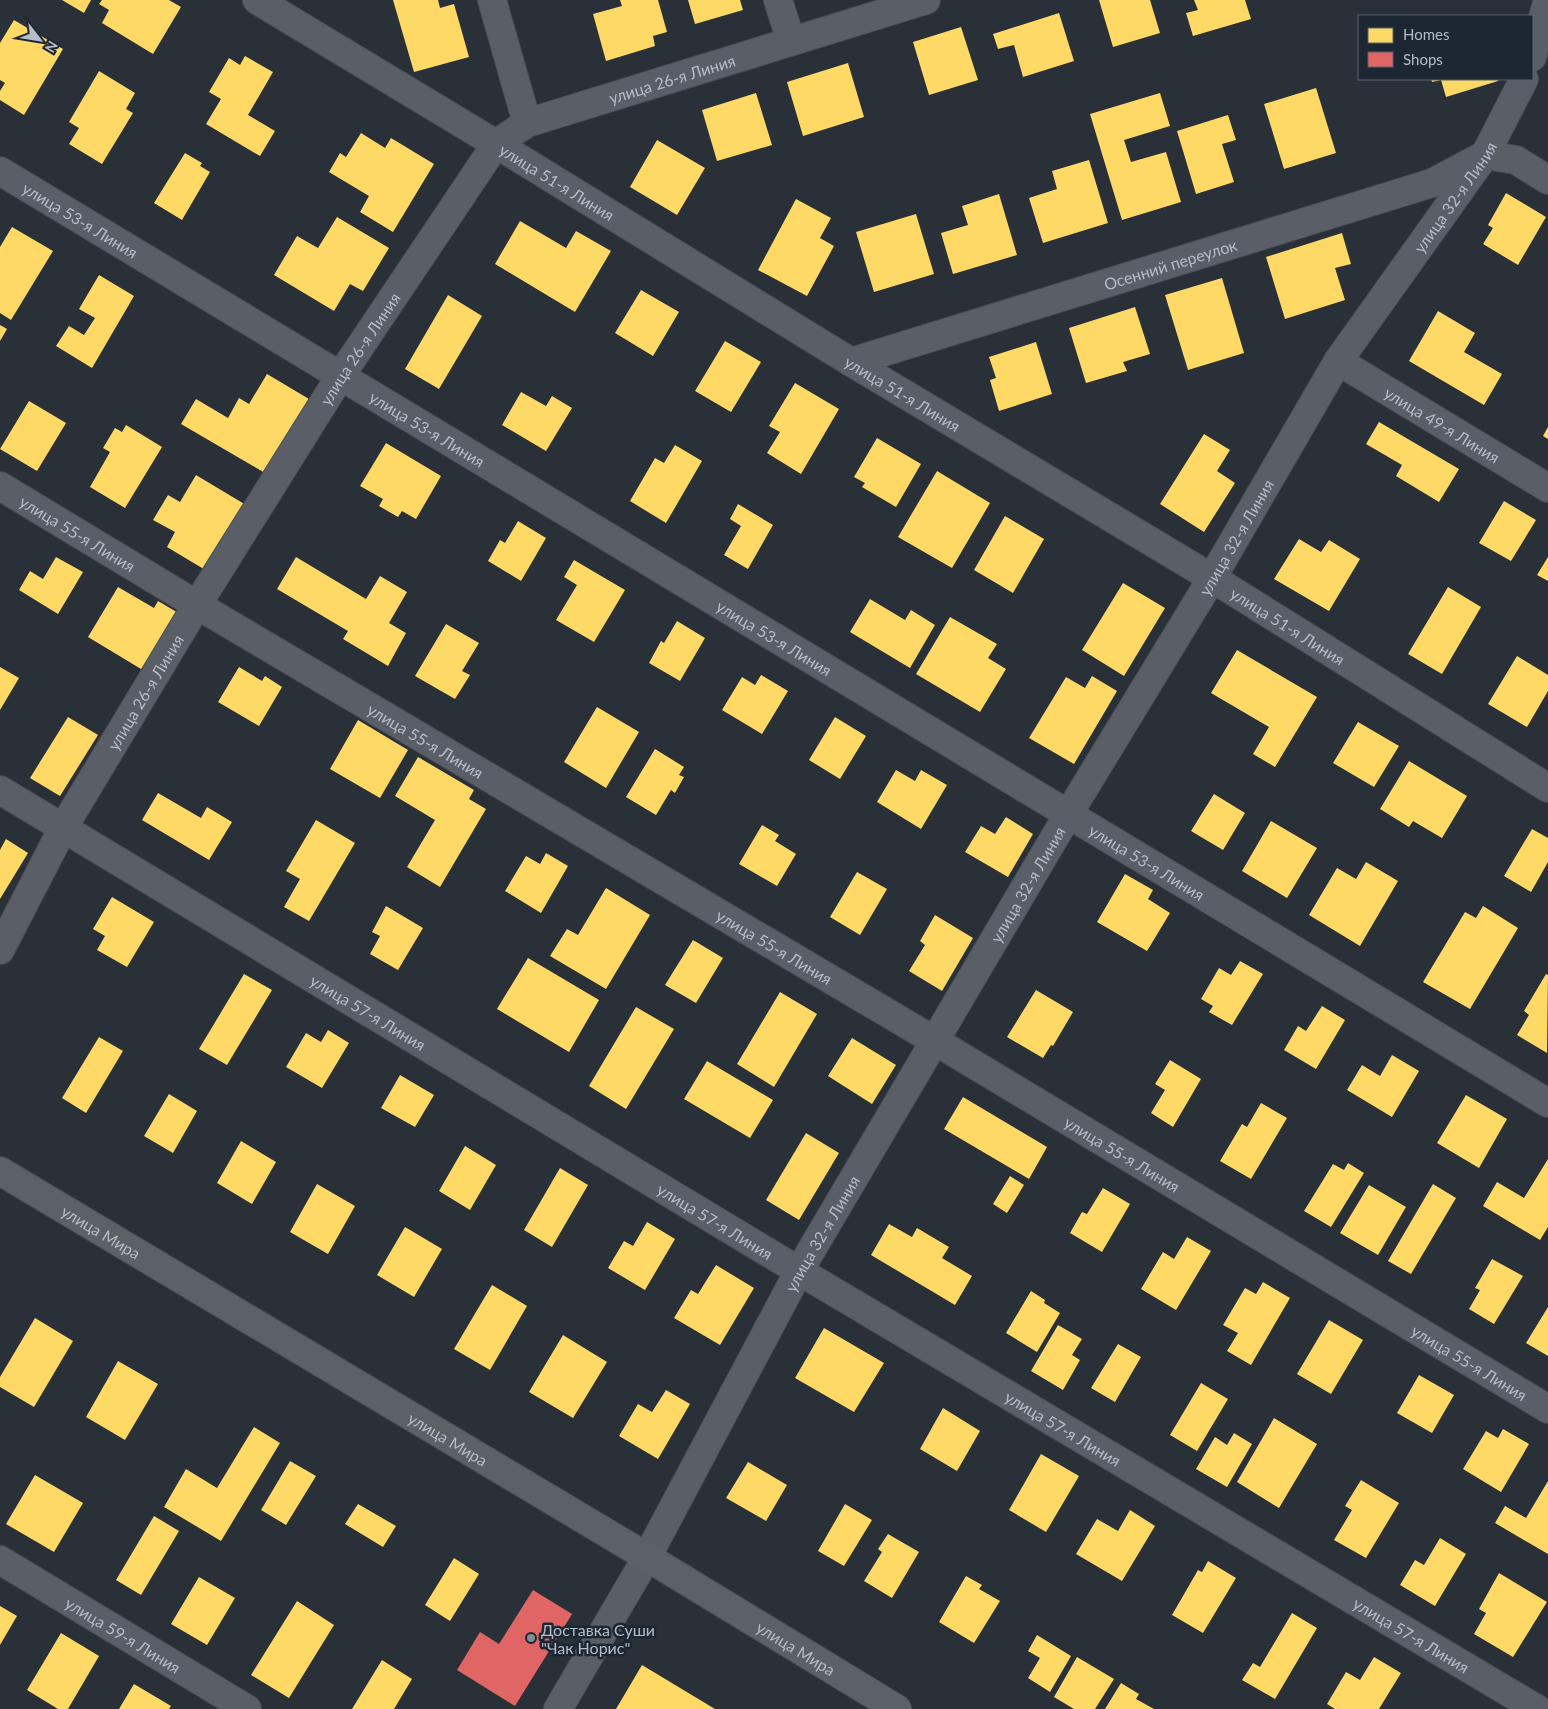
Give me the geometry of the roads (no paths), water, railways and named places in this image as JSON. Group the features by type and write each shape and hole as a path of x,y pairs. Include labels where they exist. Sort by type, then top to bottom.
{"main road":[{"name":"улица Мира","path":"0,1171 647,1557 897,1709"}],"street":[{"name":"улица 51-я Линия","path":"257,0 852,362 1212,578 1548,788"},
{"path":"492,0 527,122"},
{"path":"778,0 791,41"},
{"name":"улица 26-я Линия","path":"0,950 63,828 197,605 341,376 496,144 527,122 926,0"},
{"path":"1533,53 1548,0"},
{"name":"улица 32-я Линия","path":"558,1709 647,1557 798,1271 1069,813 1212,578 1338,362 1485,155 1523,80"},
{"path":"1485,155 1516,160 1548,180"},
{"name":"Осенний переулок","path":"852,362 1432,184 1485,155"},
{"name":"улица 53-я Линия","path":"0,171 1548,1103"},
{"name":"улица 49-я Линия","path":"1338,362 1548,488"},
{"name":"улица 55-я Линия","path":"0,486 197,605 935,1041 1548,1409"},
{"name":"улица 57-я Линия","path":"0,790 798,1271 1537,1709"},
{"name":"улица 59-я Линия","path":"0,1560 247,1709"}],"place":[{"name":"Доставка Суши \"Чак Норис\"","path":"531,1638"}]}
